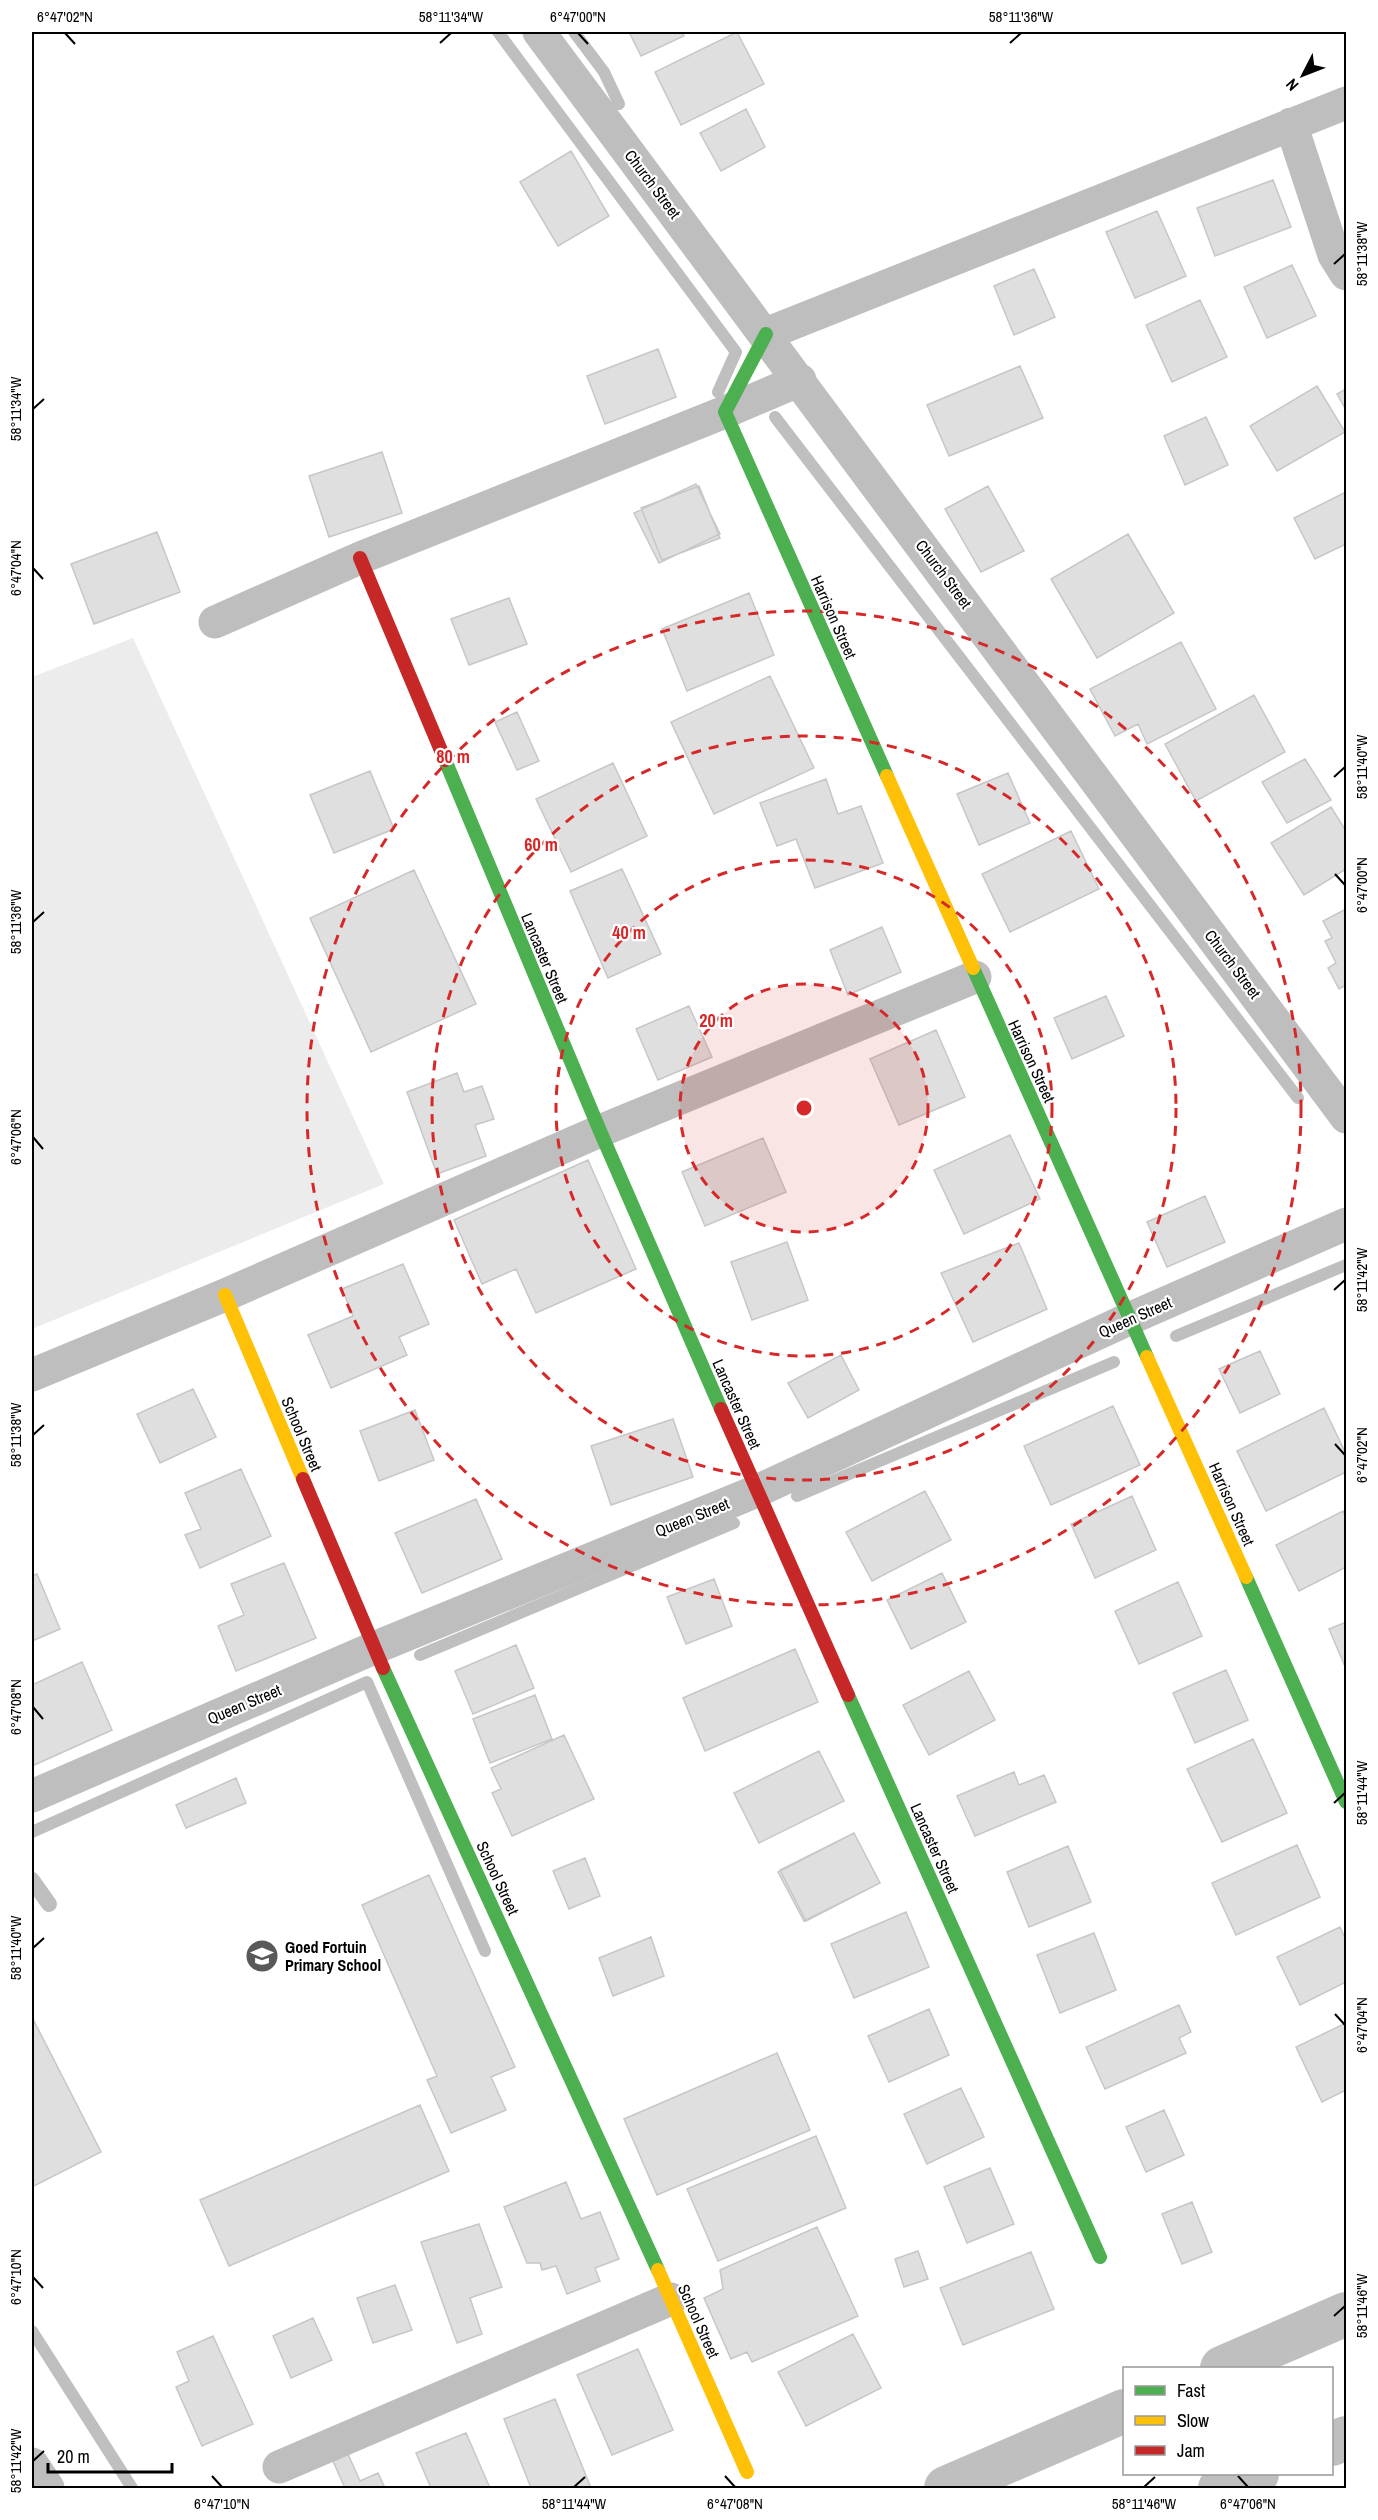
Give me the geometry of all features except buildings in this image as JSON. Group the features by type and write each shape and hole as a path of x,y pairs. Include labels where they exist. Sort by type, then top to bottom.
{"street":[{"name":"Church Street","path":"539,32 1347,1117"},
{"path":"725,412 766,334 1347,103"},
{"path":"1291,124 1334,255 1347,274"},
{"path":"215,622 360,558 800,380"},
{"name":"Harrison Street","path":"725,412 975,976 1131,1318 1347,1802"},
{"name":"Lancaster Street","path":"360,558 600,1131 757,1491 1100,2257"},
{"path":"32,1375 225,1295 600,1131 975,976"},
{"name":"Queen Street","path":"32,1796 374,1648 757,1491 1131,1318 1347,1224"},
{"name":"School Street","path":"225,1295 374,1648 671,2299 747,2472"},
{"path":"279,2466 671,2299"},
{"path":"32,2464 48,2488"}],"lane":[{"path":"32,1880 49,1904"}],"shaded area":[{"path":"133,638 384,1184 32,1329 32,677"}],"waterway":[{"path":"498,32 736,352 718,392"},
{"path":"574,32 604,72 619,104"},
{"path":"775,417 1298,1098"},
{"path":"1176,1336 1346,1265"},
{"path":"797,1496 1114,1362"},
{"path":"420,1655 734,1523"},
{"path":"32,1832 367,1682 485,1951"},
{"path":"1224,2367 1346,2314"},
{"path":"32,2331 132,2488"},
{"path":"946,2488 1123,2411"},
{"path":"1333,2444 1346,2438"},
{"path":"1220,2488 1254,2475"}],"traffic: fast":[{"path":"766,334 725,412 887,776"},
{"path":"445,760 600,1131 721,1409"},
{"path":"973,968 1147,1357"},
{"path":"1246,1577 1346,1802"},
{"path":"383,1668 658,2270"},
{"path":"848,1695 1100,2257"}],"traffic: slow":[{"path":"887,776 973,968"},
{"path":"225,1295 303,1479"},
{"path":"1147,1357 1246,1577"},
{"path":"658,2270 747,2472"}],"traffic: jam":[{"path":"360,558 445,760"},
{"path":"721,1409 848,1695"},
{"path":"303,1479 383,1668"}],"place":[{"name":"Goed Fortuin Primary School","path":"262,1956"}]}
